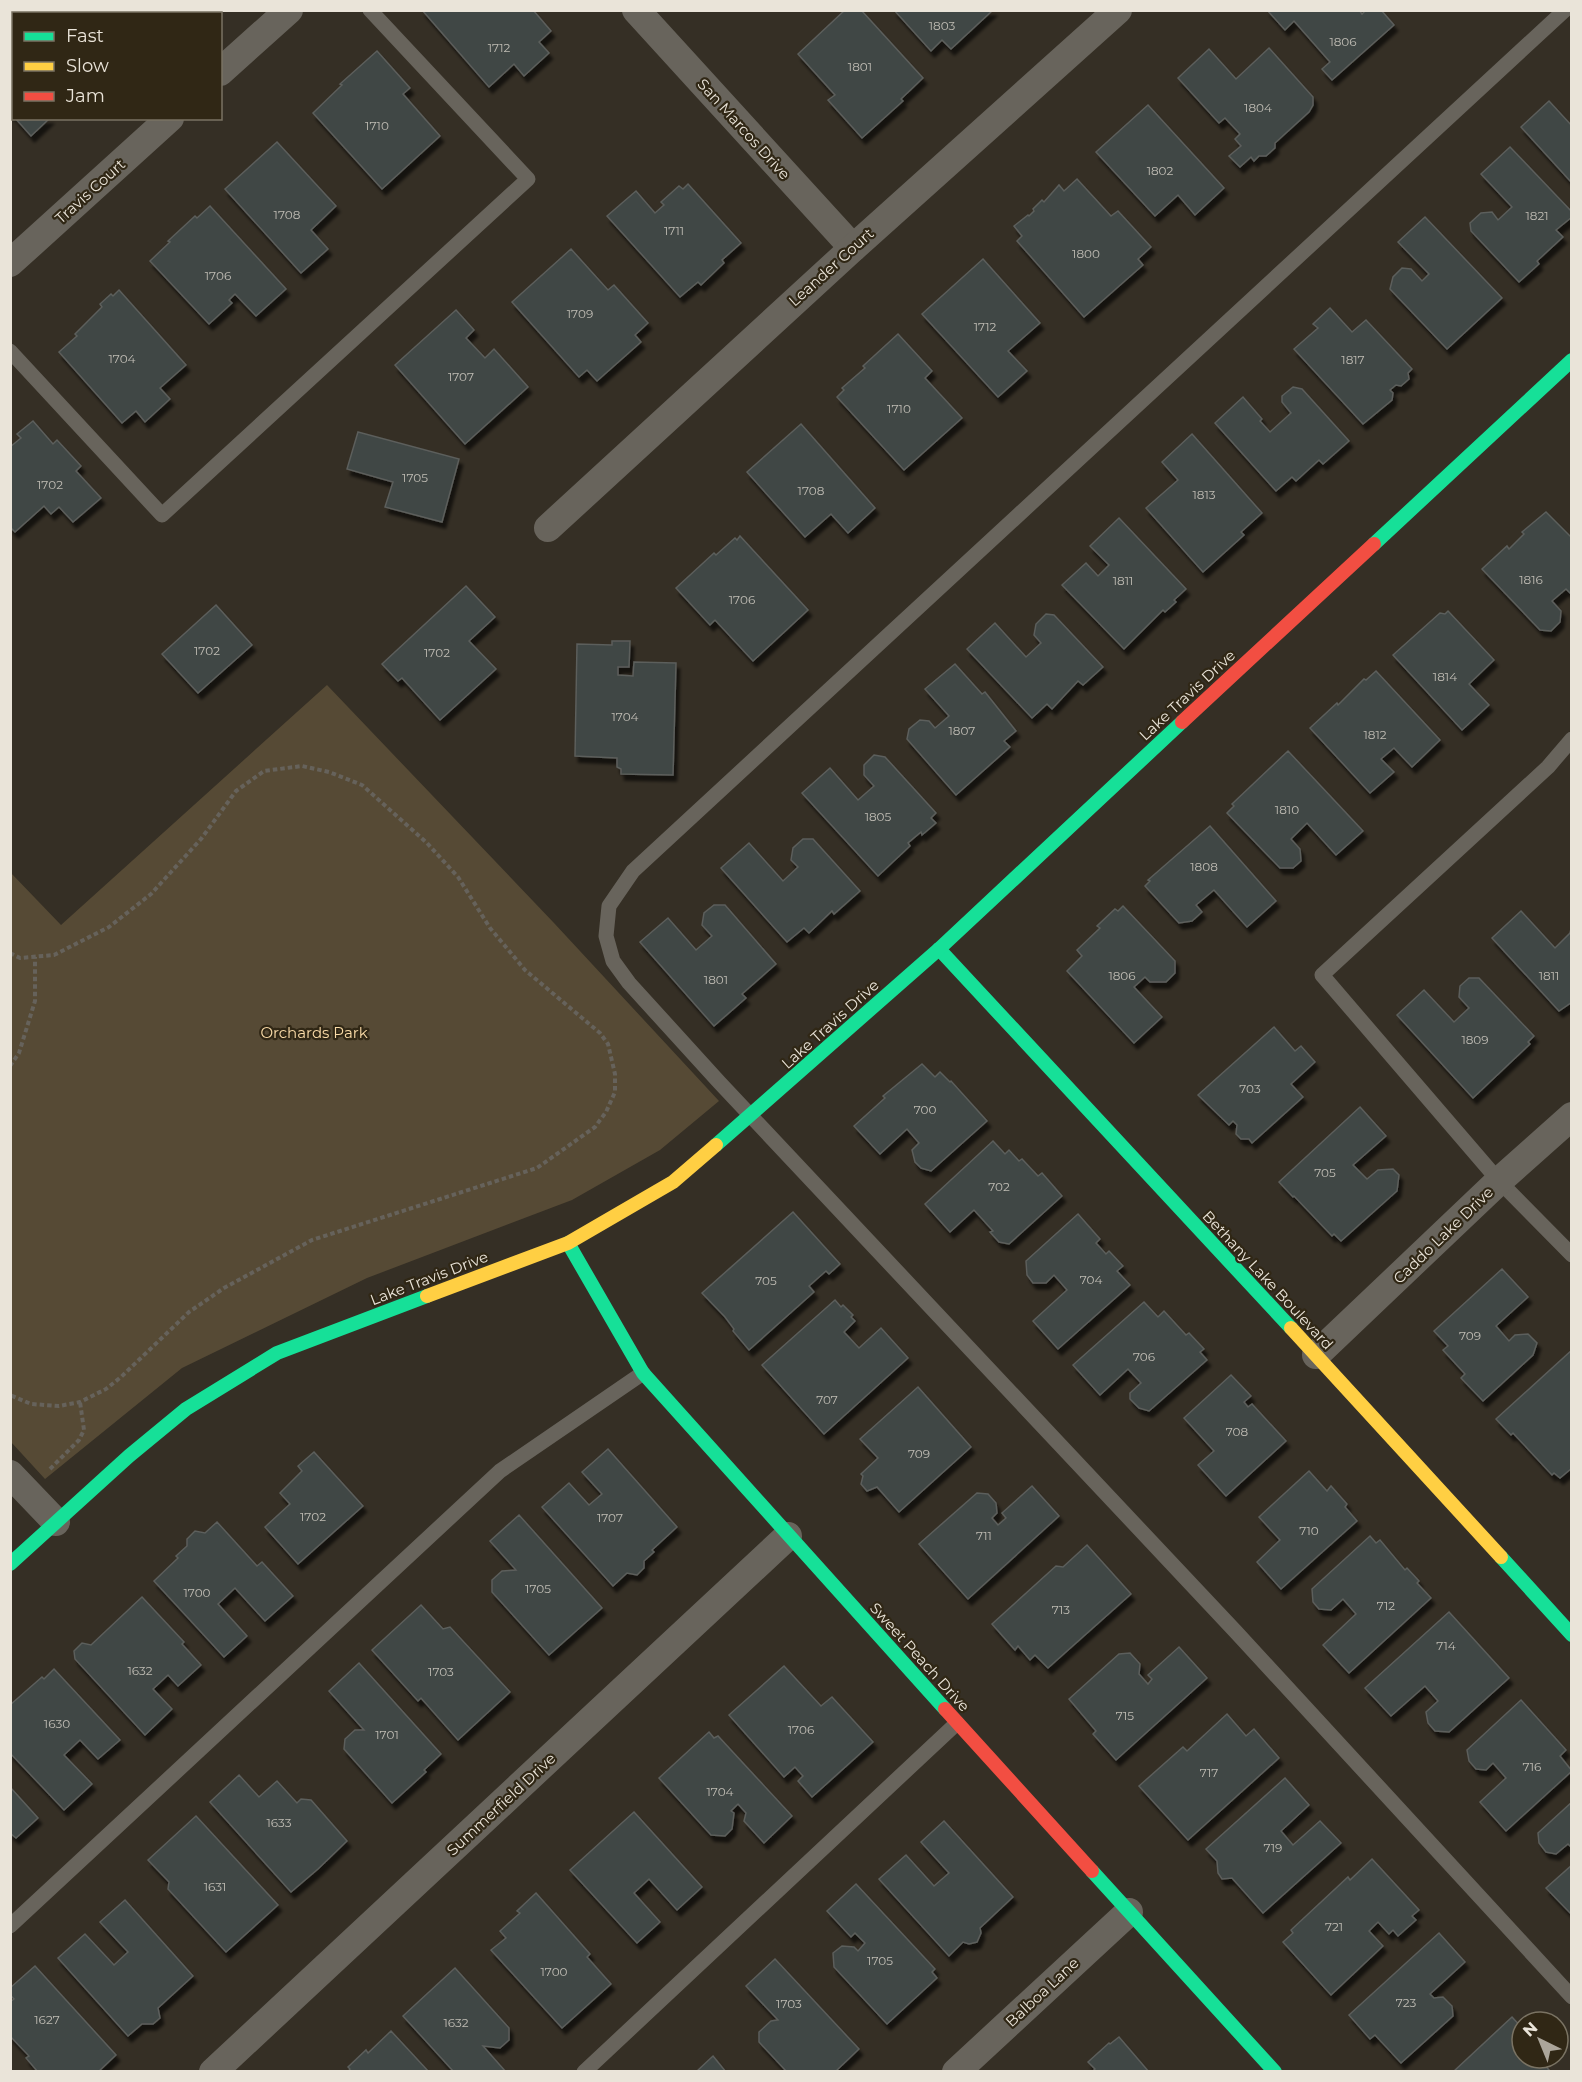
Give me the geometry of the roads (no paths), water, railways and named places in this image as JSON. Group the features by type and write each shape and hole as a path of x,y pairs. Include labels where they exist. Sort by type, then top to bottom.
{"street":[{"path":"222,70 289,10"},
{"name":"San Marcos Drive","path":"636,10 853,248"},
{"name":"Leander Court","path":"548,528 853,248 1118,10"},
{"name":"Travis Court","path":"10,263 168,120"},
{"name":"Lake Travis Drive","path":"10,1564 129,1456 186,1408 277,1353 568,1243 673,1182 939,949 1572,360"},
{"name":"Bethany Lake Boulevard","path":"939,949 1572,1635"},
{"name":"Caddo Lake Drive","path":"1316,1355 1499,1181 1572,1116"},
{"name":"Sweet Peach Drive","path":"568,1243 643,1373 957,1723 1275,2072"},
{"path":"18,1482 56,1522"},
{"name":"Summerfield Drive","path":"213,2072 788,1536"},
{"name":"Balboa Lane","path":"956,2072 1129,1912"}],"lane":[{"path":"10,351 162,515 528,179 370,10"},
{"path":"1566,10 633,871 609,906 606,936 613,961 629,982 1236,1632 1572,1997"},
{"path":"1572,739 1548,767 1322,975 1499,1181 1572,1255"},
{"path":"10,1926 500,1471 643,1373"},
{"path":"584,2072 957,1723"}],"park label":[{"name":"Orchards Park","path":"314,1032"}]}
